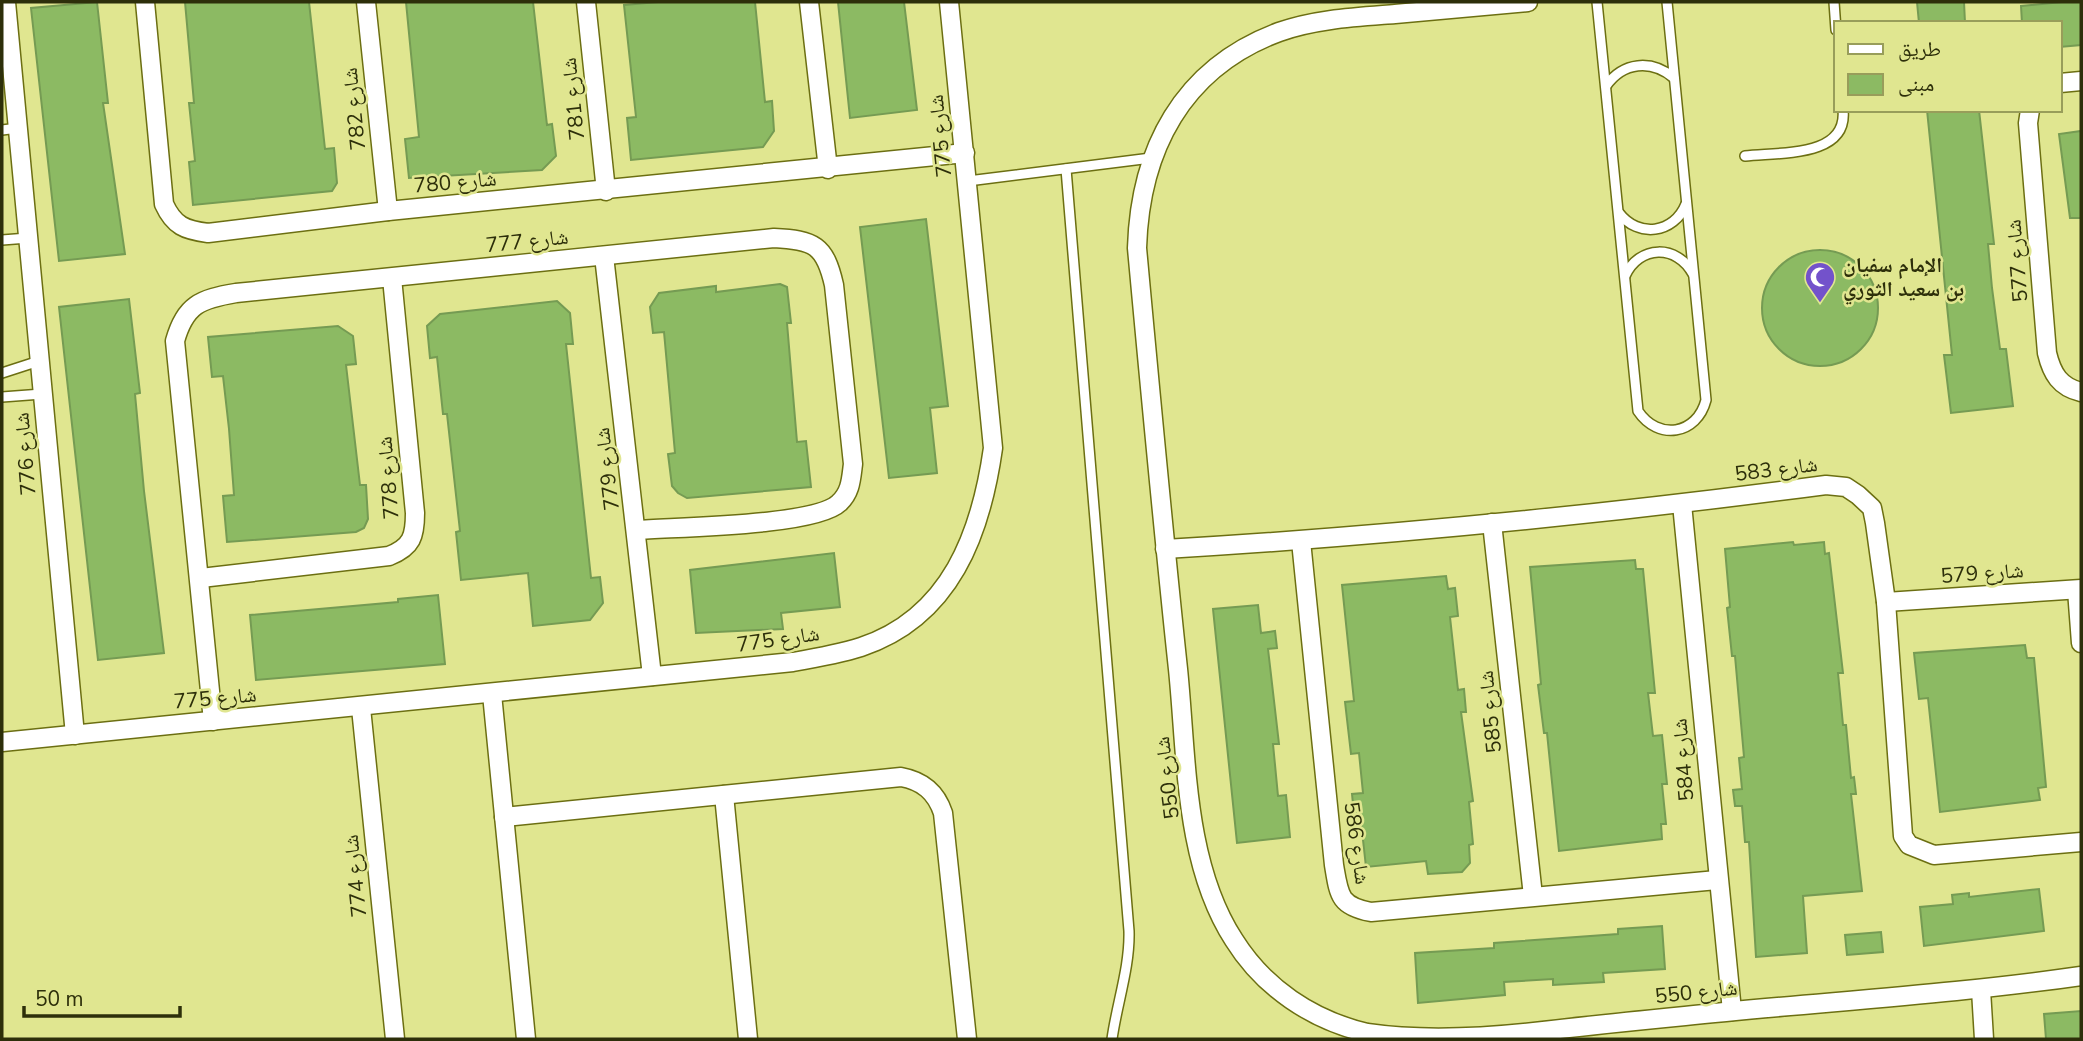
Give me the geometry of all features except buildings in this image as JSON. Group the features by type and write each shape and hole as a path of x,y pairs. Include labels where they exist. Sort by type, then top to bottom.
{"street":[{"name":"شارع 776","path":"6,2 10,129 28,238 75,735"},
{"name":"شارع 780","path":"145,2 164,204 171,219 190,231 208,233 388,211 828,169 965,153"},
{"name":"شارع 782","path":"366,2 388,211"},
{"name":"شارع 781","path":"586,2 606,191"},
{"path":"808,2 828,169"},
{"name":"شارع 775","path":"2,742 361,708 793,662 864,646 916,615 941,594 961,565 987,489 993,448 949,2"},
{"name":"شارع 550","path":"1528,2 1364,9 1280,32 1244,48 1207,75 1180,104 1151,158 1138,210 1137,248 1165,549 1198,841 1217,908 1233,939 1254,968 1281,993 1338,1025 1404,1039 1472,1039 1732,1011 1981,990 2081,976"},
{"path":"2062,83 2081,81"},
{"name":"شارع 577","path":"2030,112 2028,123 2047,353 2051,369 2060,382 2081,392"},
{"name":"شارع 777","path":"213,721 201,578 175,341 180,321 192,306 218,296 774,237 798,239 817,246 828,261 834,285 853,464 851,486 838,505 800,518 638,530"},
{"name":"شارع 779","path":"604,256 638,530 652,676"},
{"name":"شارع 778","path":"201,578 389,556 410,545 415,533 415,513 392,278"},
{"name":"شارع 583","path":"1165,549 1301,541 1682,504 1826,485 1846,487 1872,508 1886,602 1903,836 1909,845 1934,855 2081,842"},
{"name":"شارع 584","path":"1682,504 1732,1011"},
{"name":"شارع 585","path":"1492,523 1534,896"},
{"name":"شارع 586","path":"1301,541 1339,893 1346,904 1371,912 1717,880"},
{"path":"2079,589 2081,643"},
{"name":"شارع 579","path":"1886,602 2079,589"},
{"path":"492,694 526,1039"},
{"name":"شارع 774","path":"361,708 395,1039"},
{"path":"504,817 901,778 919,782 935,795 943,813 967,1039"},
{"path":"724,795 748,1039"},
{"path":"1981,990 1984,1039"}],"lane":[{"path":"1597,2 1638,411 1649,424 1674,431 1684,429 1699,417 1706,400 1667,2"},
{"path":"1834,2 1835,21"},
{"path":"1605,86 1619,72 1639,65 1658,67 1674,78"},
{"path":"1745,156 1822,147 1837,136 1844,118 1843,112"},
{"path":"968,181 1151,158"},
{"path":"1066,169 1129,931 1129,954 1117,1002 1112,1039"},
{"path":"1618,211 1632,225 1652,230 1677,218 1686,202"},
{"path":"2,240 28,238"},
{"path":"1625,277 1641,256 1658,251 1676,255 1693,275"},
{"path":"2,373 39,361"},
{"path":"2,397 43,394"}],"place":[{"name":"الإمام سفيان بن سعيد الثوري","path":"1820,304"}]}
